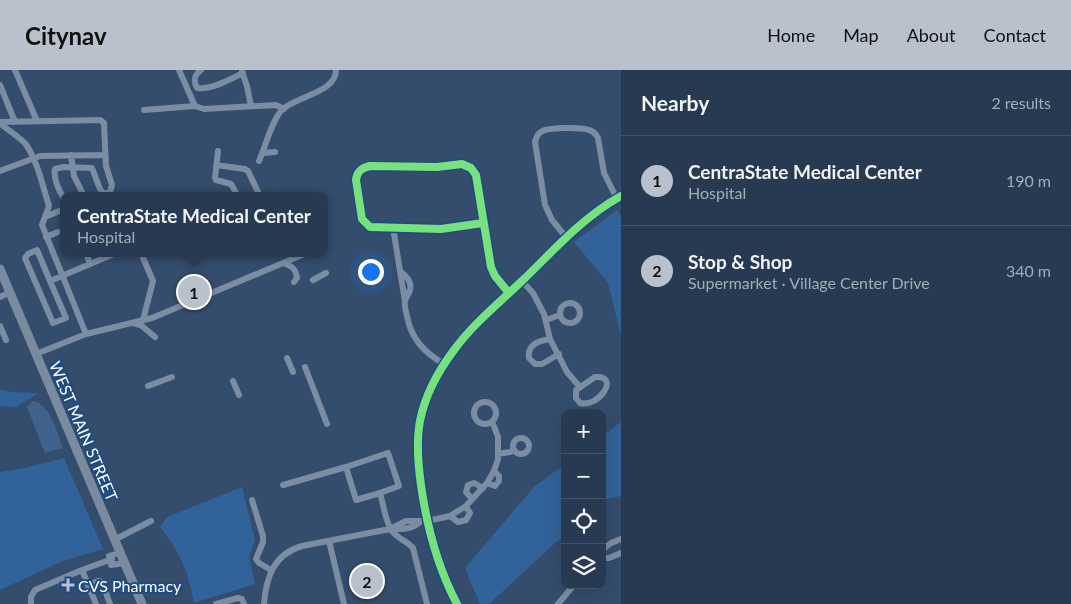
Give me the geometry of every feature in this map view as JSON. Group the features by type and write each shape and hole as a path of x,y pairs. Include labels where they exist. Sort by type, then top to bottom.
{"main road":[{"name":"WEST MAIN STREET","path":"0,269 142,604"}],"street":[{"path":"15,70 37,121"},
{"path":"179,70 194,106"},
{"path":"201,70 195,77 194,83 197,88 202,89 221,84 242,72 251,106"},
{"path":"259,161 271,130 281,111 333,82 336,70"},
{"path":"0,85 15,122"},
{"path":"144,110 194,106 204,109 276,105 284,109"},
{"path":"0,122 100,120 104,123 106,166 112,189 110,192"},
{"path":"0,122 9,132 26,144 33,158 50,206 42,226 86,334"},
{"path":"457,604 423,522 418,431 422,413 444,364 460,342 566,237 619,197 604,173 598,138 588,129 549,129 538,134 535,142 545,205 552,220 566,237"},
{"path":"218,151 216,180 231,184 236,192"},
{"path":"263,153 275,152"},
{"path":"0,171 40,156 105,154"},
{"path":"71,155 72,168 81,192"},
{"path":"216,165 248,171 258,192"},
{"path":"483,223 441,229 373,228 364,222 356,180 359,172 364,167 467,165 476,175 491,267 509,293"},
{"path":"60,192 54,173 56,169 64,167 92,168 106,166"},
{"path":"92,168 100,192"},
{"path":"45,217 60,211"},
{"path":"393,227 400,271 408,277 410,286 405,301 408,322 416,339 430,355 444,364"},
{"path":"46,237 58,232"},
{"path":"37,250 50,281 66,318 53,323 25,258 28,254 37,250"},
{"path":"87,257 90,264"},
{"path":"50,281 106,257"},
{"path":"143,257 153,281 143,320"},
{"path":"36,354 86,334 152,318 297,257"},
{"path":"283,263 296,271 297,278 294,282"},
{"path":"313,280 326,273"},
{"path":"522,281 533,293 546,320 550,339 568,372 579,386"},
{"path":"0,297 10,292"},
{"path":"546,320 560,315"},
{"path":"130,323 142,326 155,337"},
{"path":"0,326 6,340"},
{"path":"550,339 533,344 529,351 529,358 535,364 542,364 559,354"},
{"path":"288,358 293,372"},
{"path":"305,367 327,424"},
{"path":"148,386 172,377"},
{"path":"595,377 599,377 605,380 608,387 603,394 584,404 578,401 575,395 579,386 595,377"},
{"path":"233,381 239,395"},
{"path":"472,500 466,492 468,485 474,483 495,486 498,484 499,476 494,471 498,454 498,437 492,421"},
{"path":"498,454 514,450"},
{"path":"284,485 388,453 399,486 356,500 346,467"},
{"path":"264,604 266,586 271,570 278,560 291,550 390,529 401,522 412,520 423,522 450,516 466,506 485,486"},
{"path":"380,493 390,529 413,548 427,604"},
{"path":"252,500 263,536 263,542 256,559 271,570"},
{"path":"450,516 458,522 466,520 470,513 466,506"},
{"path":"114,540 151,521"},
{"path":"606,547 619,539 621,548"},
{"path":"329,541 344,604"},
{"path":"119,552 109,556 112,560 111,565 124,563"},
{"path":"606,558 621,552"},
{"path":"31,604 34,590 112,560"},
{"path":"82,570 96,604"},
{"path":"88,584 98,581 102,582 110,604"},
{"path":"558,604 571,589"},
{"path":"565,596 568,604"},
{"path":"216,604 238,598 242,599 244,604"}],"shaded area":[{"path":"617,210 621,216 621,336 608,283 574,242"},
{"path":"0,389 9,392 39,393 16,407 0,406"},
{"path":"32,401 44,407 48,412 63,448 45,453 27,407"},
{"path":"621,422 621,496 606,499 606,454 606,433"},
{"path":"64,458 103,549 63,561 0,590 0,472"},
{"path":"561,467 561,538 489,604 480,604 465,568 534,487"},
{"path":"242,487 255,540 249,556 255,584 194,603 182,563 173,545 160,527 167,517"}],"cycle path":[{"path":"483,223 441,229 370,227 362,219 356,180 357,174 362,169 370,166 437,167 462,164 471,168 476,175 491,267 495,276 509,293"},
{"path":"457,604 434,546 426,516 420,477 418,437 422,411 429,392 448,358 461,340 478,322 581,224 621,196"}],"place":[{"name":"CentraState Medical Center","path":"194,292"},
{"name":"Stop & Shop","path":"367,581"},
{"name":"CVS Pharmacy","path":"68,585"}]}
